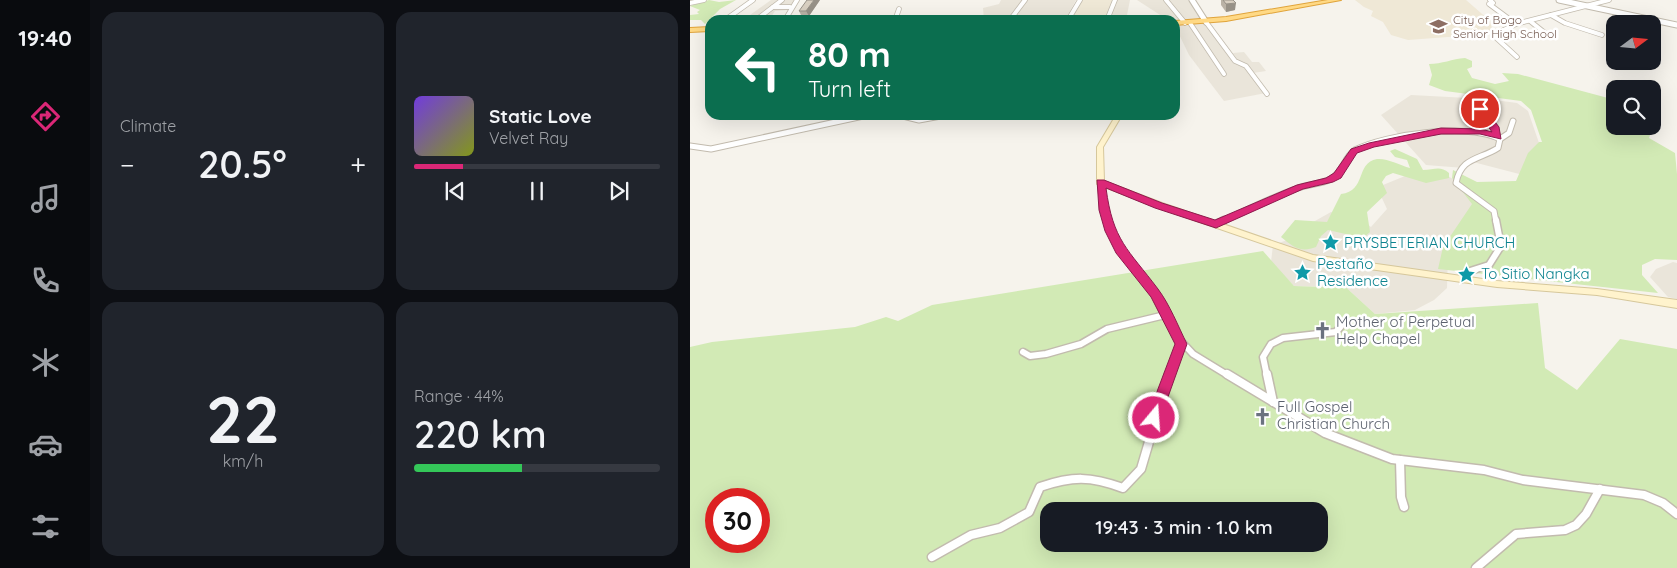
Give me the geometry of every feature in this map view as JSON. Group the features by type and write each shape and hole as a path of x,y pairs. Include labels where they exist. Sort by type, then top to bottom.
{"highway":[{"path":"1180,23 1206,22 1338,0"},
{"path":"690,30 705,29"}],"main road":[{"path":"1116,120 1100,146 1100,182 1159,206 1313,258 1461,279 1596,292 1677,304"}],"street":[{"path":"690,3 694,0"},
{"path":"690,3 704,0"},
{"path":"732,15 752,0"},
{"path":"763,15 782,0"},
{"path":"788,15 797,0"},
{"path":"1014,15 1025,0"},
{"path":"1071,15 1080,0"},
{"path":"1108,15 1115,0"},
{"path":"1166,0 1180,15"},
{"path":"1192,0 1206,22 1236,61 1246,66 1267,94"},
{"path":"1490,0 1493,3 1489,4 1516,24"},
{"path":"1559,0 1677,25"},
{"path":"1517,57 1493,35 1516,24 1609,0"},
{"path":"773,8 790,6"},
{"path":"897,15 899,9"},
{"path":"1180,15 1224,74"},
{"path":"1551,15 1565,23 1602,35"},
{"path":"1530,21 1550,36"},
{"path":"1461,279 1472,268 1486,263 1489,264 1501,246 1494,211 1456,184 1464,162 1498,148 1499,138 1495,127 1480,109"},
{"path":"690,146 711,150 846,120"},
{"path":"1216,224 1301,187 1329,180 1337,175 1354,151 1372,145 1441,131 1481,132 1499,138 1509,133 1513,121"},
{"path":"1100,182 1104,210 1110,231 1120,250 1155,294 1164,315 1181,344 1193,354 1325,433 1352,445 1400,460 1484,470 1523,480 1644,495 1663,503 1677,514"},
{"path":"1022,352 1030,356 1046,354 1081,344 1107,329 1164,315"},
{"path":"1272,402 1262,357 1271,344 1283,338 1336,332 1341,326"},
{"path":"932,557 971,535 1000,528 1029,512 1040,487 1069,477 1097,477 1124,488 1141,469 1162,392 1181,344"},
{"path":"1400,460 1401,496 1404,507"},
{"path":"1476,568 1516,534 1565,530 1576,525 1586,514 1600,489"}],"shaded area":[{"path":"771,0 796,0 789,10 775,11 772,15 750,15"},
{"path":"1001,0 1076,0 1068,15 984,15 983,8 999,4"},
{"path":"1080,0 1113,0 1107,15 1073,15"},
{"path":"1114,0 1130,0 1127,15 1108,15"},
{"path":"1137,0 1190,0 1201,17 1199,20 1180,20 1180,15 1160,15"},
{"path":"1355,0 1466,0 1489,20 1493,31 1488,34 1408,40 1391,35 1383,22 1371,16 1373,11"},
{"path":"1206,23 1236,63 1244,66 1266,93 1224,101 1189,55 1180,36 1180,26"},
{"path":"1244,52 1252,62 1259,62 1266,71 1253,73 1239,62 1233,53"},
{"path":"1411,95 1487,99 1517,103 1528,111 1539,143 1527,176 1473,162 1464,168 1426,165 1381,115"},
{"path":"1405,176 1448,176 1491,203 1448,255 1447,288 1434,300 1415,310 1375,314 1339,281 1322,287 1294,286 1271,262 1273,245 1296,237 1306,226 1331,212 1360,219 1371,227 1387,209 1381,196 1383,185"},
{"path":"1673,262 1677,263 1677,299 1668,297 1650,277 1656,269"}],"green space":[{"path":"709,0 719,2 736,0 720,9 714,15 705,15 705,24 701,20 690,20 690,15 699,14 697,12 700,10 690,6"},
{"path":"1465,58 1472,61 1472,67 1467,69 1472,78 1495,84 1509,81 1502,73 1518,74 1606,97 1606,135 1650,135 1649,138 1675,153 1677,174 1677,260 1655,259 1642,265 1642,275 1658,293 1438,269 1443,247 1472,204 1452,178 1453,170 1477,182 1516,181 1528,153 1539,142 1542,142 1531,110 1521,101 1445,91 1429,85 1432,75 1429,64"},
{"path":"1395,149 1417,159 1423,170 1443,169 1449,173 1449,178 1426,183 1393,173 1386,176 1382,182 1387,193 1367,212 1370,232 1363,238 1328,230 1321,236 1316,247 1301,249 1293,246 1281,237 1295,220 1327,222 1341,194 1349,192 1354,188 1370,162 1377,159 1385,160 1410,168 1407,160 1395,157 1390,151"},
{"path":"1263,251 1294,286 1322,287 1339,281 1375,314 1538,303 1545,368 1577,390 1620,339 1677,349 1677,568 690,568 690,347 712,342 855,327 886,317 898,321 932,305"}],"building":[{"path":"807,0 814,0 806,11 799,11"},
{"path":"1223,0 1233,0 1236,3 1226,4"}],"place":[{"name":"City of Bogo Senior High School","path":"1439,27"},
{"name":"PRYSBETERIAN CHURCH","path":"1330,243"},
{"name":"Pestaño Residence","path":"1303,273"},
{"name":"To Sitio Nangka","path":"1467,274"},
{"name":"Mother of Perpetual Help Chapel","path":"1322,331"},
{"name":"Full Gospel Christian Church","path":"1263,416"}],"route":[{"path":"1154,418 1181,344 1164,315 1155,294 1120,250 1110,231 1104,210 1100,182 1159,206 1216,224 1301,187 1329,180 1337,175 1354,151 1372,145 1441,131 1481,132 1498,137 1495,127 1480,109"}]}
